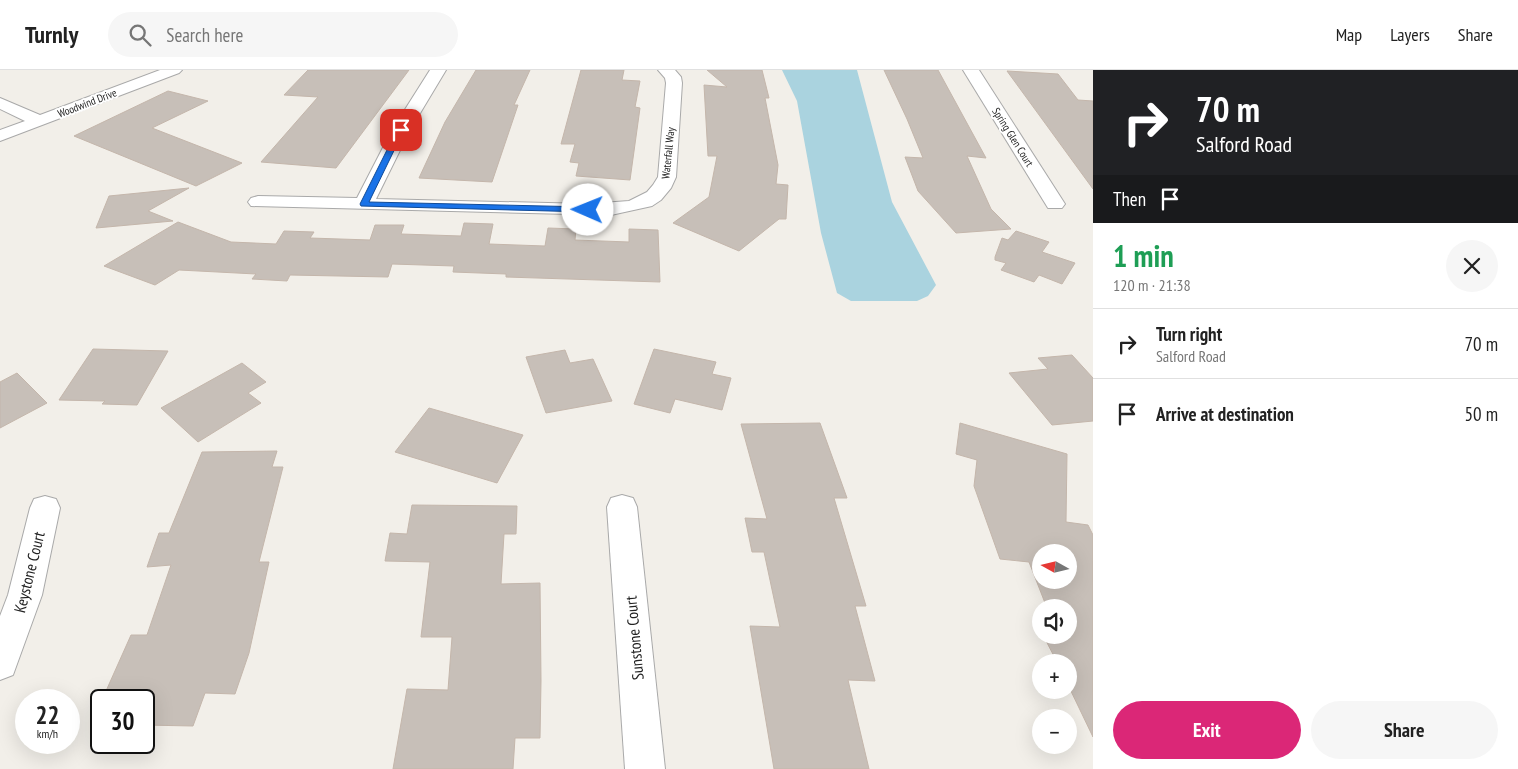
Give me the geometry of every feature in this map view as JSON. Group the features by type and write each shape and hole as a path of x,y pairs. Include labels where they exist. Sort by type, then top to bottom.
{"street":[{"name":"Woodwind Drive","path":"0,136 174,70"},
{"path":"364,204 401,130 438,70"},
{"name":"Waterfall Way","path":"258,202 605,210 627,207 647,200 657,194 664,186 667,177 674,83 673,77 666,70"},
{"name":"Spring Glen Court","path":"971,70 1055,204"},
{"path":"0,103 39,121"},
{"name":"Sunstone Court","path":"622,507 645,769"},
{"name":"Keystone Court","path":"0,663 26,594 45,508"}],"water":[{"path":"782,70 857,70 892,202 936,285 928,296 917,301 851,301 837,293 821,233 797,101"}],"building":[{"path":"308,70 409,70 336,168 261,162 318,97 284,95"},
{"path":"476,70 530,70 514,105 518,105 492,182 419,178 445,122"},
{"path":"581,70 624,70 622,80 640,81 635,107 640,108 630,180 576,176 579,163 570,162 575,144 561,144"},
{"path":"707,70 762,70 769,98 765,98 778,165 776,184 788,185 786,219 779,219 739,251 673,223 709,197 717,156 708,156 704,85 727,87"},
{"path":"884,70 938,70 986,158 967,156 991,209 1011,229 956,233 918,191 905,157 923,158"},
{"path":"1007,71 1058,74 1078,100 1093,101 1093,189"},
{"path":"168,91 208,101 152,128 242,163 196,186 74,136"},
{"path":"189,188 148,211 173,221 96,228 109,196"},
{"path":"178,222 231,242 276,244 284,231 314,232 310,238 370,240 375,225 404,225 401,234 461,236 464,223 493,224 489,244 545,246 548,228 576,229 575,240 629,242 629,229 658,230 660,282 506,277 506,274 453,272 454,266 392,264 388,277 290,275 287,281 252,279 256,274 179,270 155,285 104,266"},
{"path":"1016,231 1049,242 1042,252 1075,263 1062,284 1039,275 1034,282 1001,270 1006,263 995,260 995,257 1002,238 1008,240"},
{"path":"93,349 168,351 137,405 102,404 105,401 59,400"},
{"path":"654,349 716,362 712,374 731,378 722,410 675,399 670,413 634,404"},
{"path":"565,350 570,363 593,359 612,401 546,413 526,357"},
{"path":"1072,355 1093,378 1093,421 1052,425 1009,373 1048,369 1038,358"},
{"path":"242,363 266,382 248,393 261,403 198,442 161,408"},
{"path":"17,373 47,403 0,428 0,382"},
{"path":"429,408 523,435 497,483 395,452"},
{"path":"820,423 847,498 834,498 866,606 855,606 875,681 848,680 869,769 774,769 750,626 780,627 764,552 752,552 745,518 767,519 741,424"},
{"path":"960,423 1067,454 1066,522 1088,525 1093,535 1093,737 1075,699 1077,699 1077,654 1053,654 1048,644 1077,644 1077,599 1043,599 1040,589 1078,589 1078,544 1032,544 1032,570 1029,562 1000,559 974,486 977,460 956,454"},
{"path":"277,451 272,467 283,467 259,562 269,562 249,653 235,694 205,693 193,726 155,725 155,689 107,689 131,635 147,635 171,565 147,567 159,533 169,533 202,452"},
{"path":"412,505 517,506 516,534 504,534 501,584 540,583 541,681 540,738 515,738 513,769 393,769 407,689 448,690 452,637 421,637 430,562 385,561 390,533 407,534"}],"route":[{"path":"401,130 364,204 588,210"}]}
